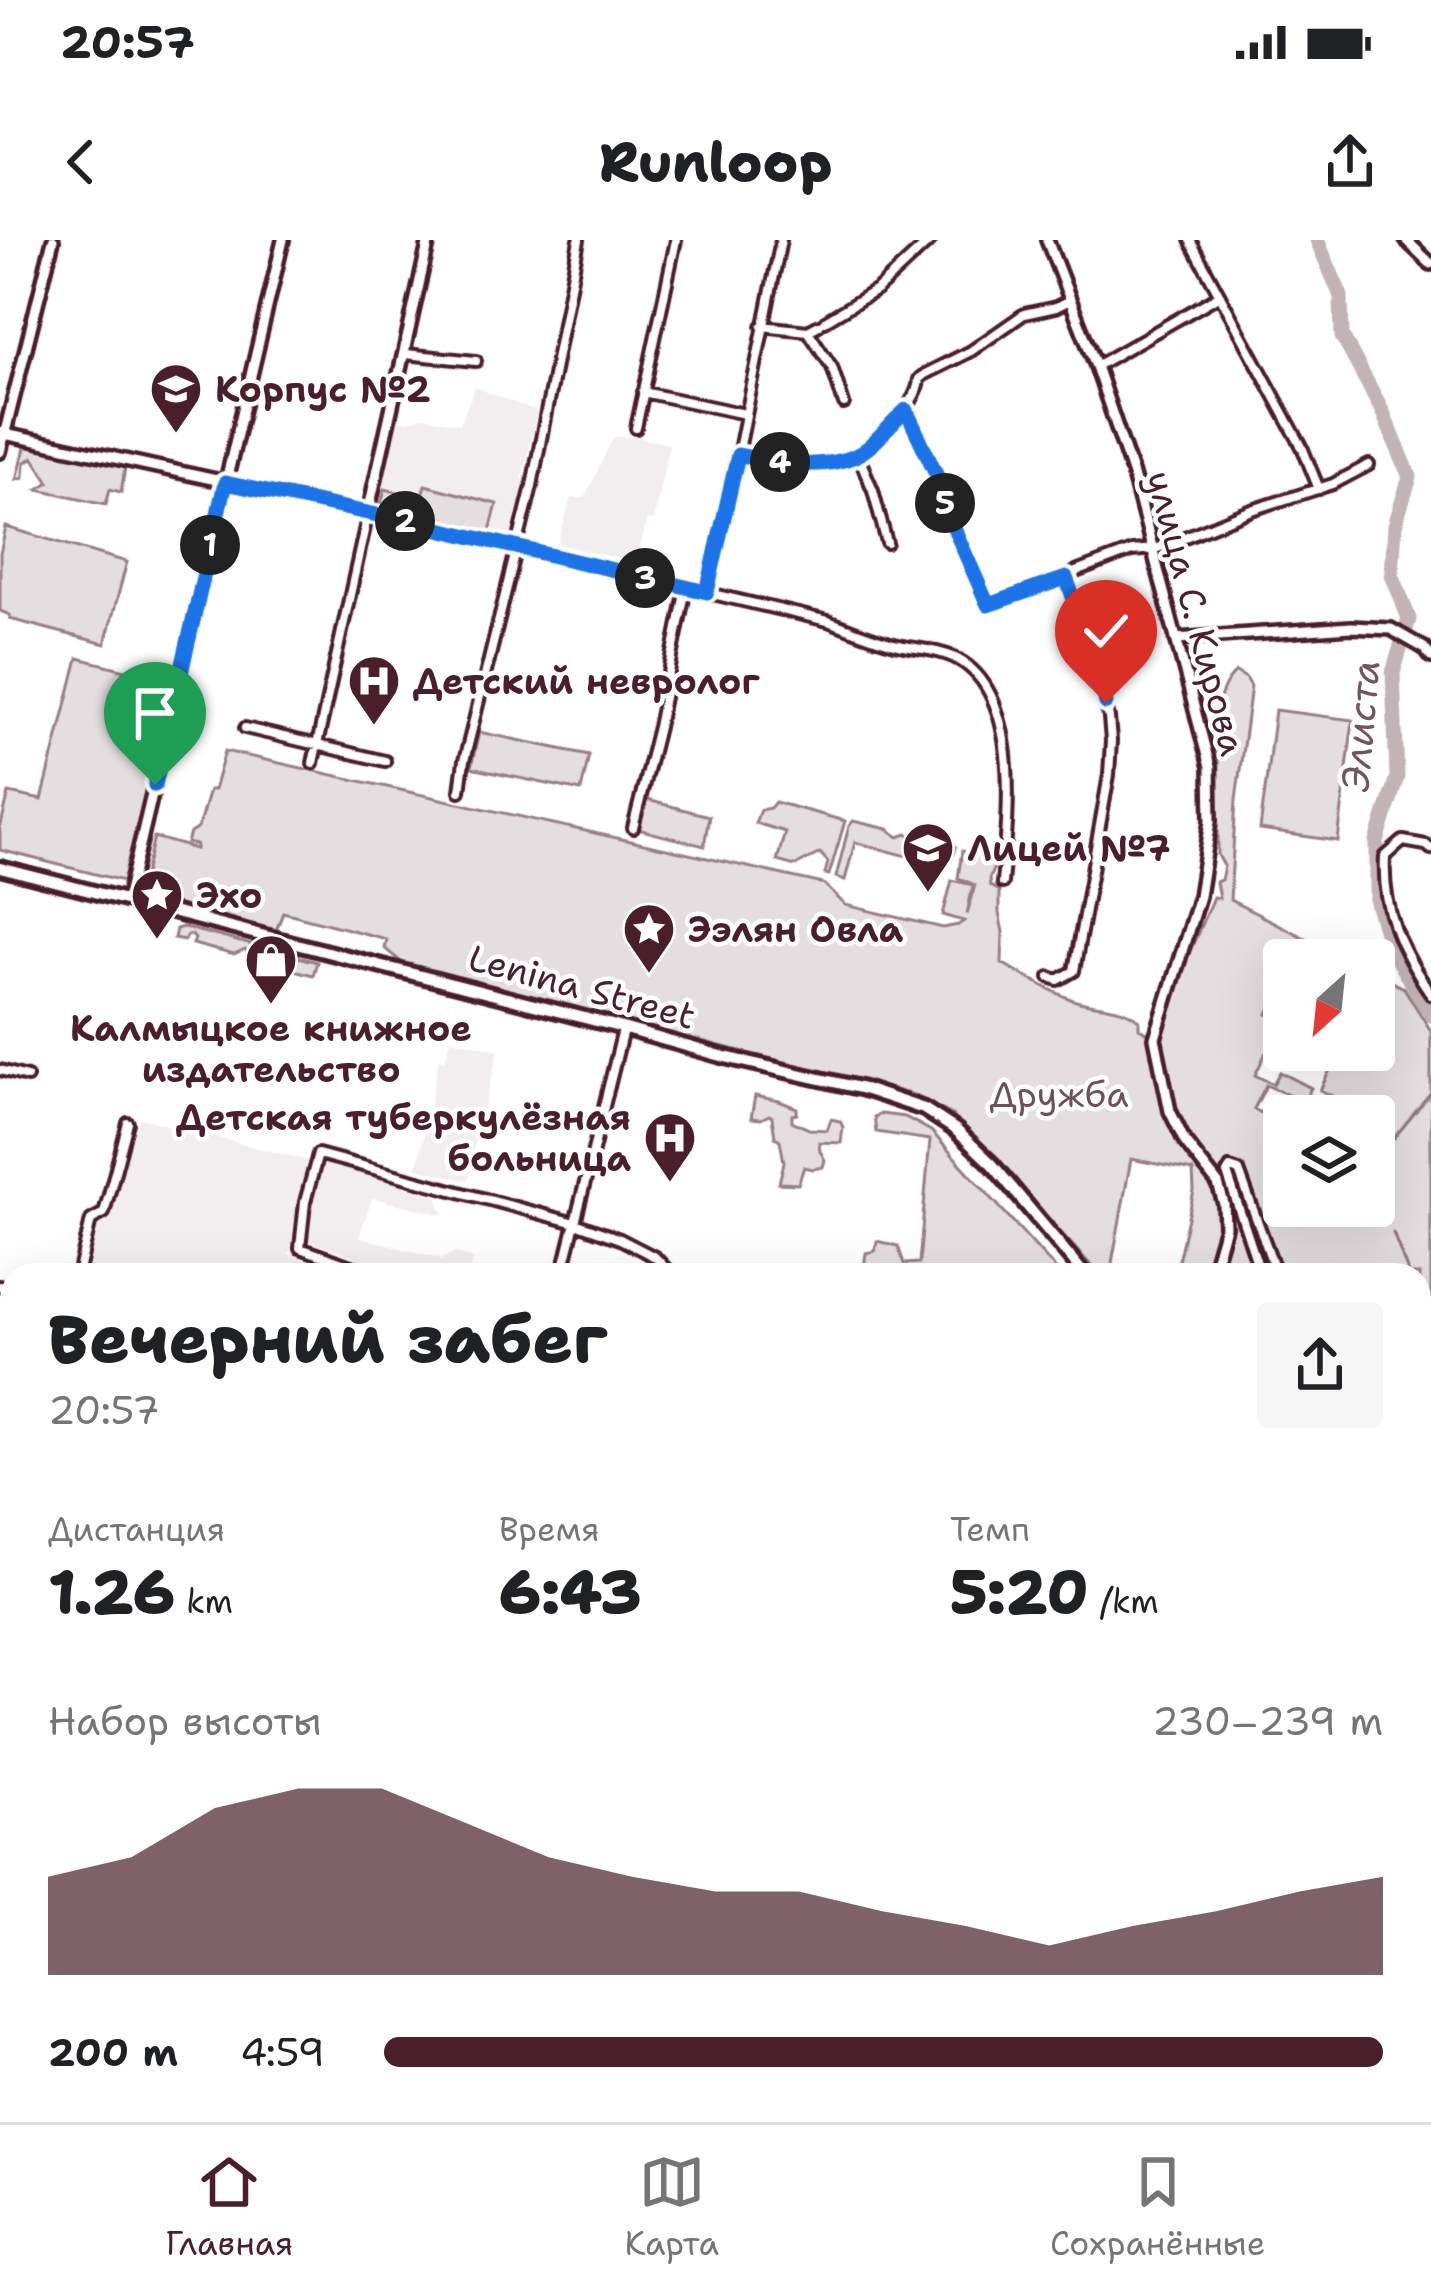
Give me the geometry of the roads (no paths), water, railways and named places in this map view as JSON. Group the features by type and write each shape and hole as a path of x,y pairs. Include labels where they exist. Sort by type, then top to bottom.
{"main road":[{"name":"Lenina Street","path":"0,868 864,1089 924,1109 956,1130 992,1164 1076,1263"}],"street":[{"path":"0,452 53,240"},
{"path":"128,900 283,240"},
{"path":"313,763 429,240"},
{"path":"460,791 532,486 579,240"},
{"path":"636,428 676,240"},
{"path":"707,592 781,240"},
{"path":"762,326 808,332 878,289 931,240"},
{"name":"улица С. Кирова","path":"1047,240 1133,475 1210,767 1212,804 1199,896 1154,1037 1170,1111 1185,1142 1217,1182 1225,1204 1225,1227 1214,1263"},
{"path":"1190,240 1302,447 1319,488"},
{"path":"1406,240 1431,264"},
{"path":"1096,366 1220,295"},
{"path":"738,455 821,464 857,455 906,410 925,374 1024,314 1070,300"},
{"path":"808,332 832,367 844,404"},
{"path":"405,354 476,361"},
{"path":"643,392 745,414"},
{"path":"906,410 943,488 945,508 988,605 1132,551 1155,549 1369,465"},
{"path":"2,433 707,592 948,655 970,667 993,700 1005,755 1002,883"},
{"path":"857,455 873,490 887,543"},
{"path":"1050,977 1058,980 1074,971 1111,755 1106,703 1092,647 1066,578"},
{"path":"633,828 686,588"},
{"path":"1176,639 1351,627 1391,629 1431,657"},
{"path":"245,728 385,761"},
{"path":"1431,849 1403,841 1384,856 1387,906 1396,934 1431,994"},
{"path":"565,1263 623,1030"},
{"path":"0,1070 27,1077"},
{"path":"81,1263 91,1220 104,1213 128,1123"},
{"path":"343,1263 300,1248 305,1202 318,1154 574,1223 620,1239 660,1263"},
{"path":"1258,1263 1227,1174 1231,1168 1239,1171 1273,1263"}],"waterway":[{"name":"Элиста","path":"1317,240 1341,296 1342,336 1381,408 1410,477 1395,525 1392,574 1409,619 1393,673 1397,777 1377,842 1377,903 1392,951 1431,1015"},
{"path":"1395,1137 1431,1093"},
{"path":"1393,1233 1404,1263"}],"place":[{"name":"Корпус №2","path":"176,435"},
{"name":"Детский невролог","path":"374,727"},
{"name":"Лицей №7","path":"928,894"},
{"name":"Эхо","path":"157,941"},
{"name":"Ээлян Овла","path":"649,975"},
{"name":"Калмыцкое книжное издательство","path":"271,1006"},
{"name":"Детская туберкулёзная больница","path":"670,1184"}],"park label":[{"name":"Дружба","path":"1059,1094"}]}
